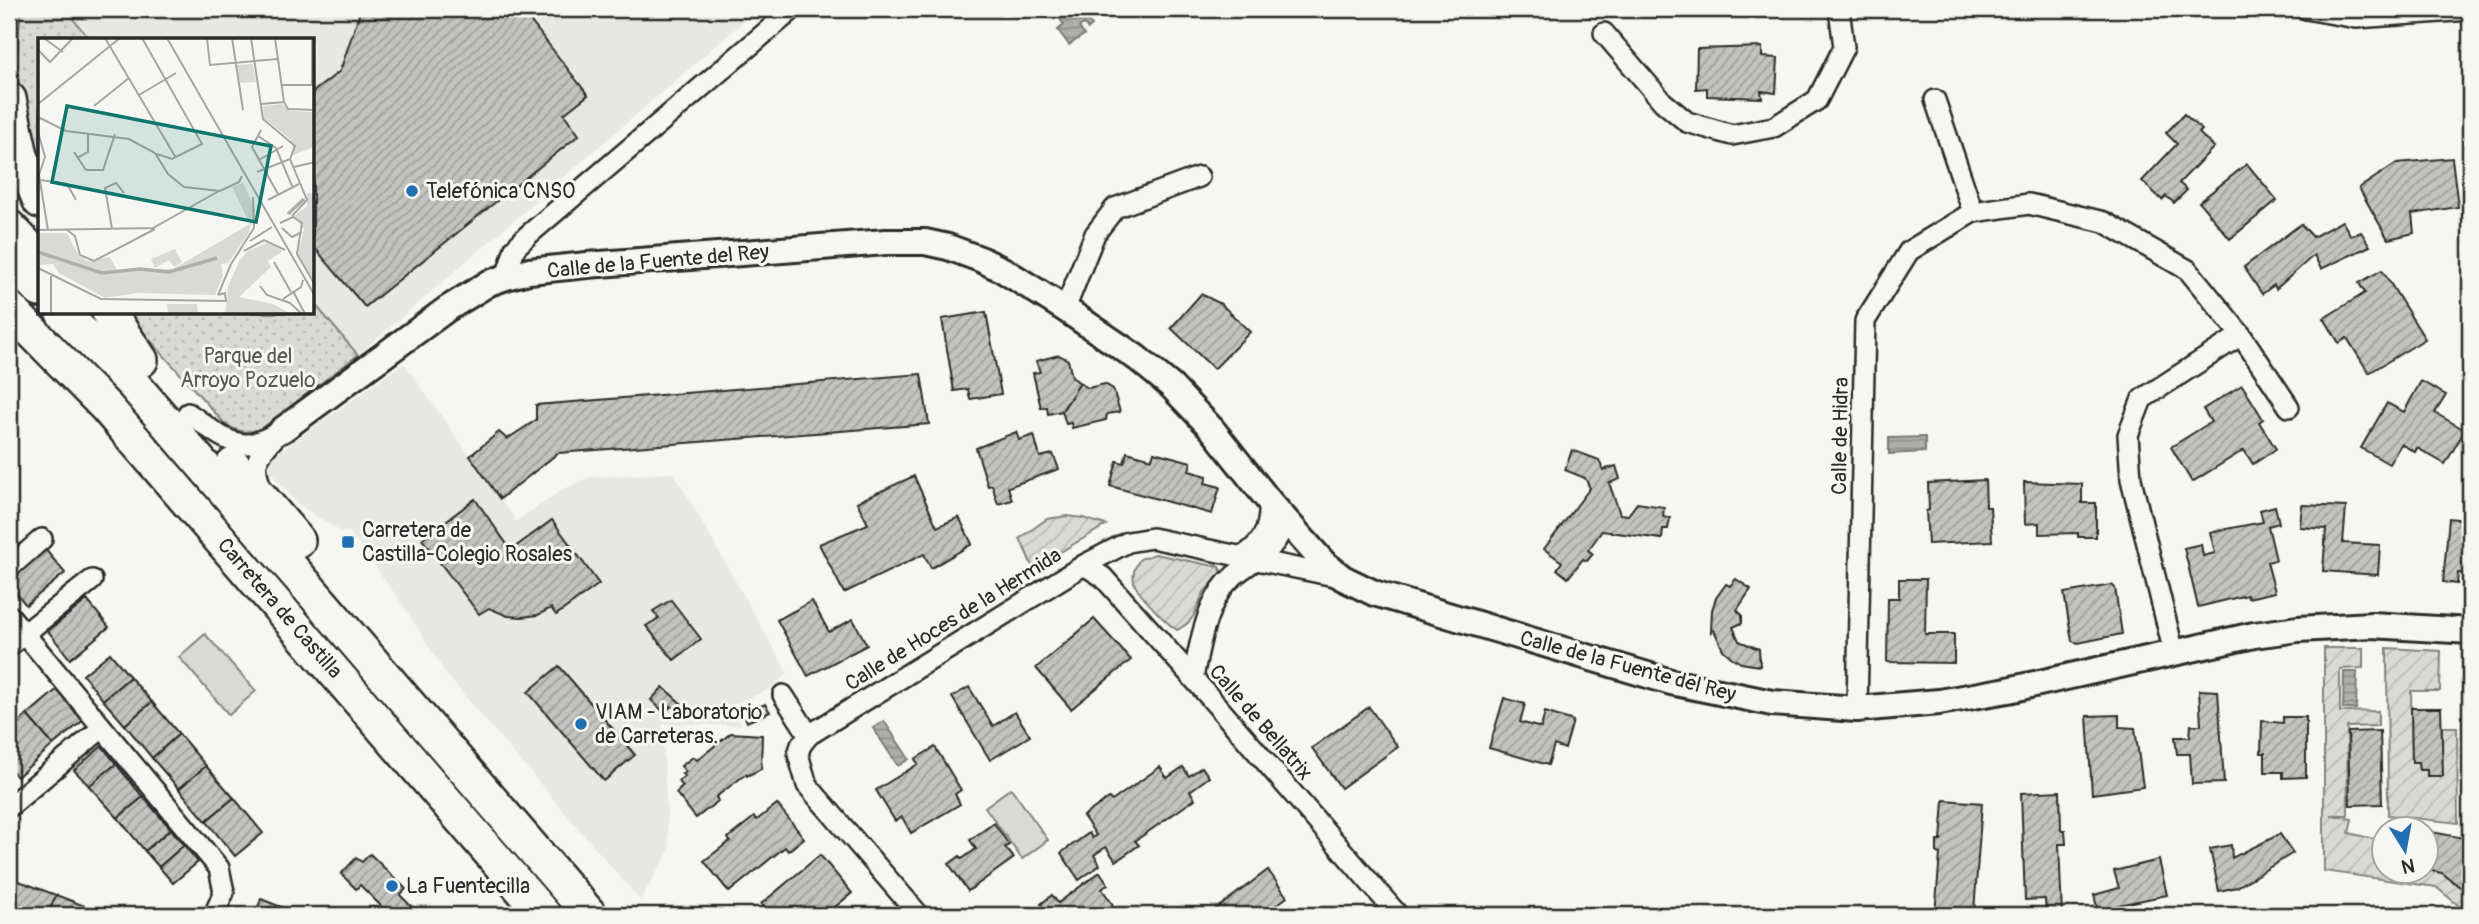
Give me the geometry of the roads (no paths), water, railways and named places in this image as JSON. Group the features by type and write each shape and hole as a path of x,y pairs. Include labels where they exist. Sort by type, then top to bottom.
{"highway":[{"path":"9,100 21,156 38,196"},
{"path":"9,227 38,257"},
{"path":"9,258 38,288"},
{"name":"Carretera de Castilla","path":"9,308 107,408 544,915"},
{"name":"Carretera de Castilla","path":"65,315 133,384 590,915"},
{"path":"96,315 141,360 267,504 454,722 613,915"},
{"path":"110,315 141,360"},
{"path":"9,334 285,638 459,815"}],"street":[{"path":"506,277 514,248 793,9"},
{"path":"1604,33 1663,102 1687,122 1732,135 1774,127 1817,100 1844,47 1839,9"},
{"path":"2306,9 2356,18 2470,10"},
{"path":"1935,100 1973,212"},
{"path":"1065,309 1096,234 1115,208 1199,177"},
{"name":"Calle de Hidra","path":"1857,709 1865,321 1909,251 1973,212 2029,204 2104,222 2188,270 2241,335 2289,407"},
{"name":"Calle de la Fuente del Rey","path":"188,413 226,438 246,444 260,441 282,430 447,309 489,283 529,271 925,242 980,258 1003,270 1137,358 1171,386 1212,429 1285,519 1323,562 1343,578 1374,593 1671,682 1772,703 1857,709 1939,702 2008,690 2254,635 2298,629 2372,625 2470,631"},
{"path":"2174,653 2131,479 2128,435 2142,399 2241,335"},
{"name":"Calle de la Fuente del Rey","path":"267,504 257,477 256,459 282,430"},
{"path":"1193,678 1200,641 1216,599 1261,541 1267,529 1269,500"},
{"path":"1251,557 1271,549 1279,539 1285,519"},
{"name":"Calle de Hoces de la Hermida","path":"809,735 1084,565 1128,542 1152,538 1343,578"},
{"path":"9,568 42,540"},
{"name":"Calle de Bellatrix","path":"1084,565 1103,577 1398,915"},
{"path":"9,646 92,580"},
{"path":"9,615 219,868 224,892 214,915"},
{"path":"783,695 809,735 801,745 799,754 807,785 919,915"},
{"path":"9,807 102,728"}],"place":[{"name":"Telefónica CNSO","path":"412,191"},
{"name":"Carretera de Castilla-Colegio Rosales","path":"348,542"},
{"name":"VIAM - Laboratorio de Carreteras.","path":"581,724"},
{"name":"La Fuentecilla","path":"392,886"}],"park label":[{"name":"Parque del Arroyo Pozuelo","path":"248,368"}]}
